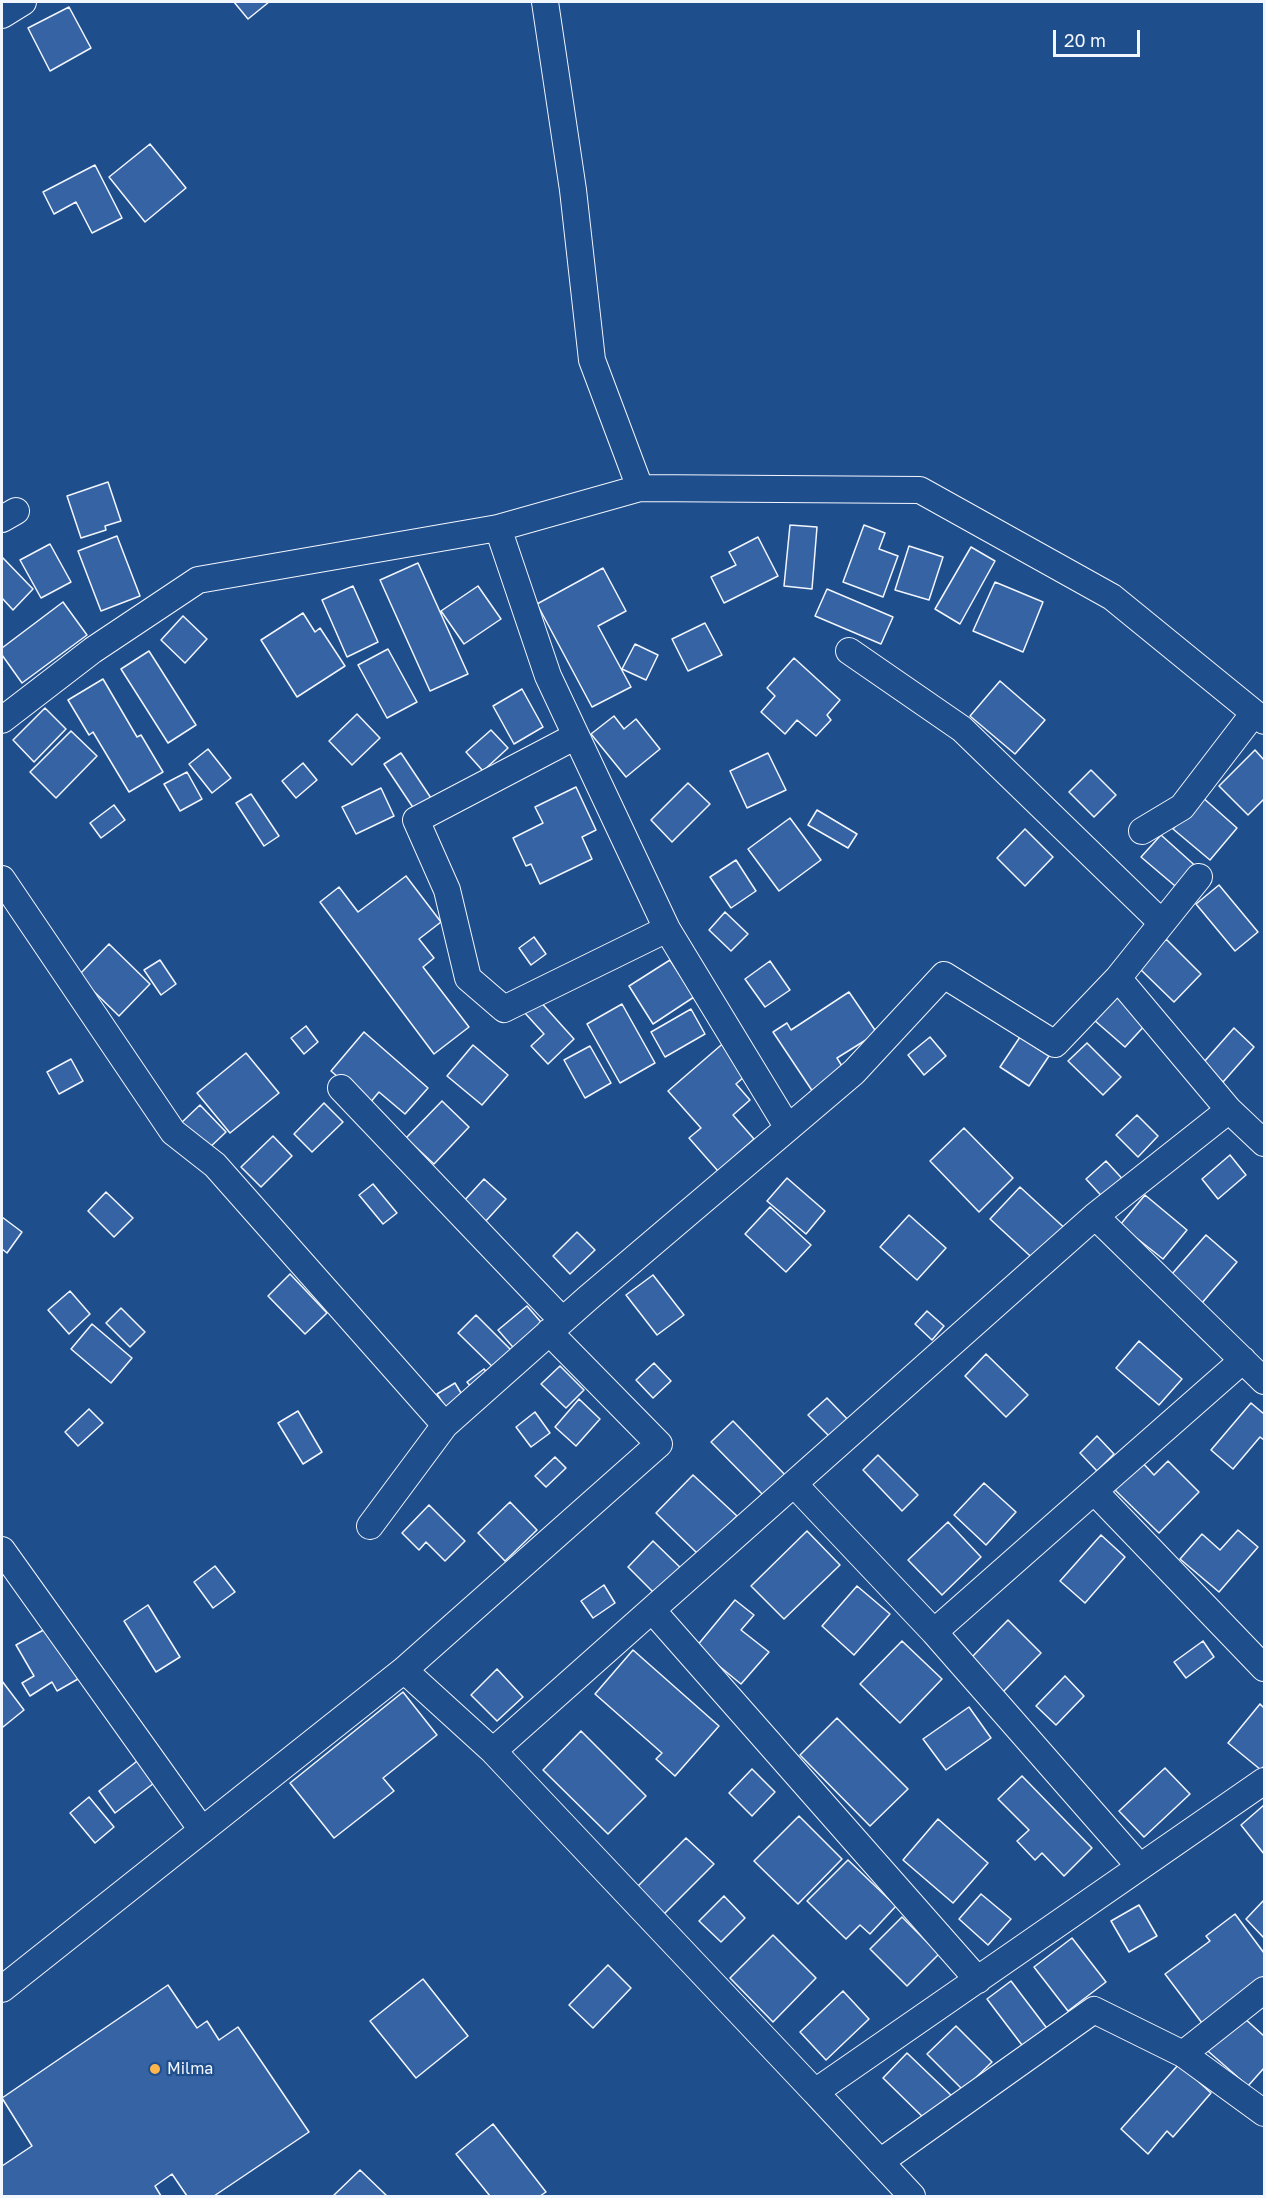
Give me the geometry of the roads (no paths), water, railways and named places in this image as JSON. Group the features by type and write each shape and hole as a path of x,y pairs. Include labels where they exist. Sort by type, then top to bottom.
{"street":[{"path":"2,15 23,2"},
{"path":"545,2 573,190 592,360 640,488"},
{"path":"2,720 93,650 198,580 498,528 640,488 920,490 1112,597 1259,717 1182,807 1142,831"},
{"path":"498,528 548,676 667,929 788,1128"},
{"path":"849,651 962,729 1162,923"},
{"path":"576,736 416,820 447,890 468,978 504,1009 667,929"},
{"path":"370,1526 445,1425 556,1326 854,1072 944,975 1055,1044 1119,978 1199,877"},
{"path":"2,879 173,1132 216,1164 445,1425"},
{"path":"1119,978 1229,1110 1264,1143"},
{"path":"2,1989 404,1670 659,1444 341,1088"},
{"path":"494,1751 1095,1216 1229,1110"},
{"path":"1095,1216 1264,1381"},
{"path":"934,1632 1243,1360"},
{"path":"794,1484 934,1632 1140,1867"},
{"path":"1094,1491 1264,1668"},
{"path":"2,1550 202,1830"},
{"path":"652,1610 978,1980"},
{"path":"404,1670 494,1751 912,2196"},
{"path":"815,2092 1264,1781"},
{"path":"1183,2055 1264,1990"},
{"path":"880,2162 1094,2010 1183,2055 1264,2113"}],"place":[{"name":"Milma","path":"155,2069"}]}
